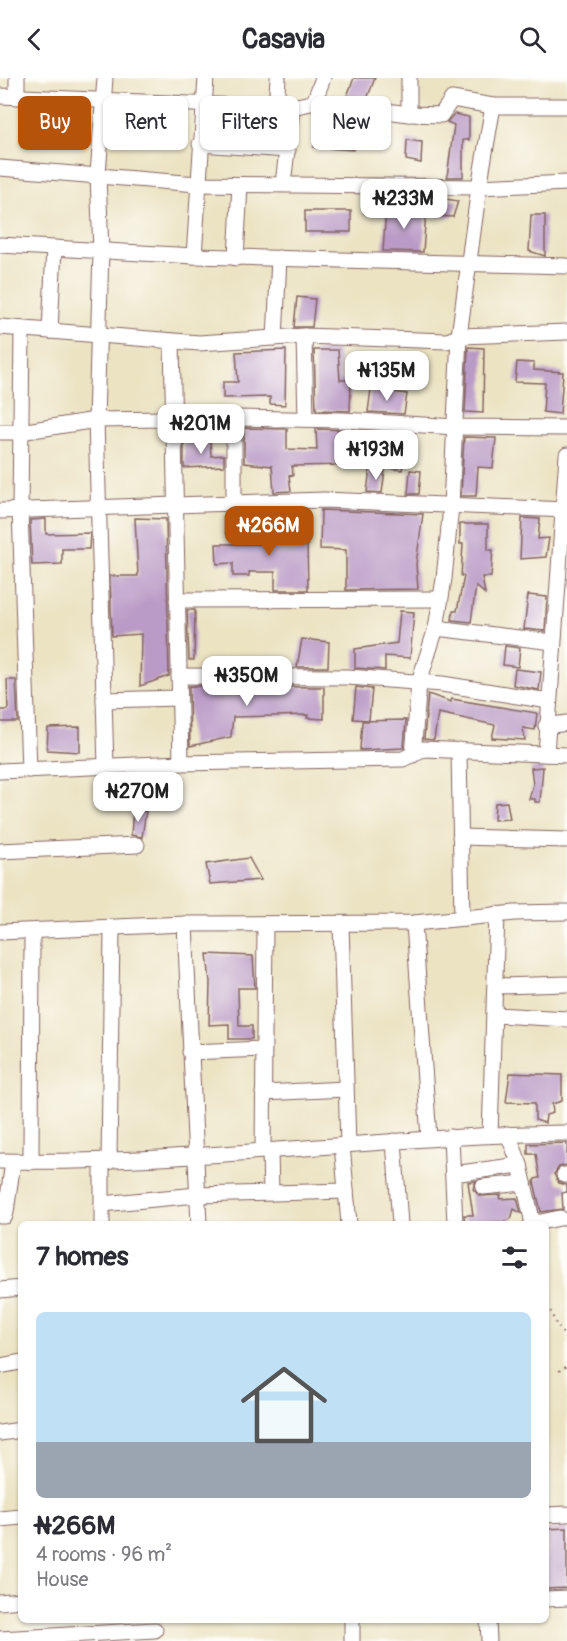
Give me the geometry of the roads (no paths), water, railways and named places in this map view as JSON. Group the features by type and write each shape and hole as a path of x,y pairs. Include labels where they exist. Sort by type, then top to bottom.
{"street":[{"path":"17,78 17,97"},
{"path":"105,78 98,175 101,251 96,420 106,767"},
{"path":"204,96 206,78"},
{"path":"278,78 282,96"},
{"path":"316,96 323,78"},
{"path":"409,78 409,114"},
{"path":"0,96 200,105"},
{"path":"391,112 443,114 452,99 493,105 567,106"},
{"path":"413,755 419,682 436,628 444,579 451,506 459,336 479,187 493,105"},
{"path":"194,256 200,144"},
{"path":"283,184 288,150"},
{"path":"0,168 197,184 479,187 567,183"},
{"path":"236,258 240,185"},
{"path":"0,245 236,258 567,267"},
{"path":"50,331 54,248"},
{"path":"275,338 279,258"},
{"path":"0,327 199,344 303,336 447,341 459,336 567,332"},
{"path":"21,329 20,510 28,770"},
{"path":"303,336 306,419"},
{"path":"172,342 181,763"},
{"path":"0,432 20,432 96,420 234,418 306,419 455,427 567,428"},
{"path":"234,418 234,502"},
{"path":"546,754 546,726 567,455"},
{"path":"0,511 174,503 324,500 564,510"},
{"path":"177,600 439,599"},
{"path":"436,628 553,642"},
{"path":"179,676 348,677 419,682 549,701"},
{"path":"104,700 179,698"},
{"path":"546,726 567,723"},
{"path":"0,771 181,763 403,759 423,749 567,755"},
{"path":"459,750 462,918"},
{"path":"460,837 567,840"},
{"path":"0,851 137,845"},
{"path":"0,932 112,929 185,924 414,923 497,914 567,912"},
{"path":"490,1135 497,987 497,914"},
{"path":"414,923 429,1138"},
{"path":"185,924 199,1221"},
{"path":"265,924 263,1093 266,1151 272,1193"},
{"path":"341,925 346,1191 349,1221"},
{"path":"102,1221 106,1162 112,929"},
{"path":"31,1162 32,932"},
{"path":"497,987 567,984"},
{"path":"495,1015 567,1019"},
{"path":"190,1052 263,1050"},
{"path":"263,1093 345,1089"},
{"path":"0,1216 5,1216 6,1212 7,1161 106,1162 429,1138 567,1133"},
{"path":"508,1134 520,1165 531,1221"},
{"path":"451,1137 455,1221"},
{"path":"394,1141 400,1221"},
{"path":"453,1174 520,1165"},
{"path":"483,1187 524,1183"},
{"path":"102,1204 197,1195 346,1191"},
{"path":"546,1221 560,1218"},
{"path":"0,1290 18,1288"},
{"path":"0,1366 18,1363"},
{"path":"0,1433 18,1430"},
{"path":"549,1515 567,1514"},
{"path":"0,1519 18,1517"},
{"path":"549,1599 567,1598"},
{"path":"0,1602 18,1600"},
{"path":"352,1623 352,1641"},
{"path":"488,1623 489,1641"},
{"path":"7,1639 155,1630"}]}
